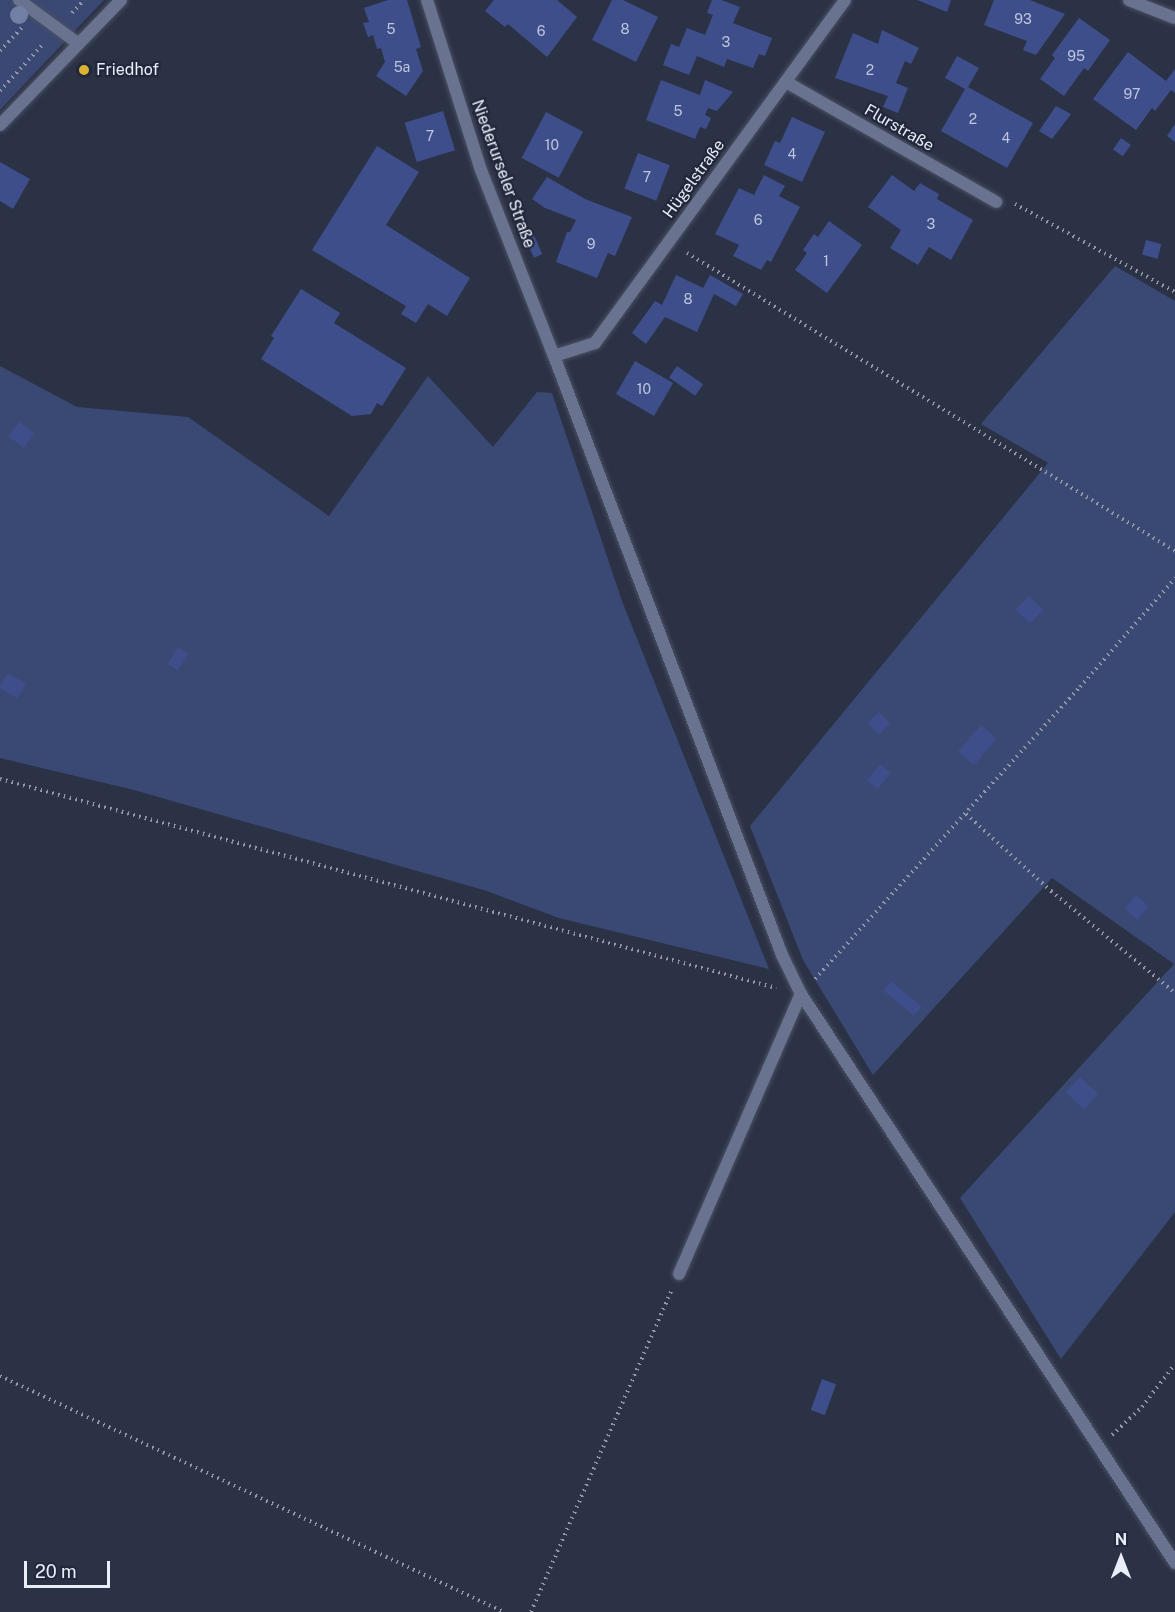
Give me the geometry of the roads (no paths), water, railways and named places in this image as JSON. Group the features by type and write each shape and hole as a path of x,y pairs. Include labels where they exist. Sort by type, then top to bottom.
{"street":[{"path":"20,0 79,44"},
{"path":"0,125 121,0"},
{"name":"Niederurseler Straße","path":"427,0 481,170 782,955 801,994 1175,1563"},
{"name":"Hügelstraße","path":"554,356 595,343 845,0"},
{"path":"1129,0 1151,4 1175,18"},
{"name":"Flurstraße","path":"786,82 996,202"},
{"path":"679,1274 801,994"}],"place":[{"name":"Friedhof","path":"84,70"}]}
